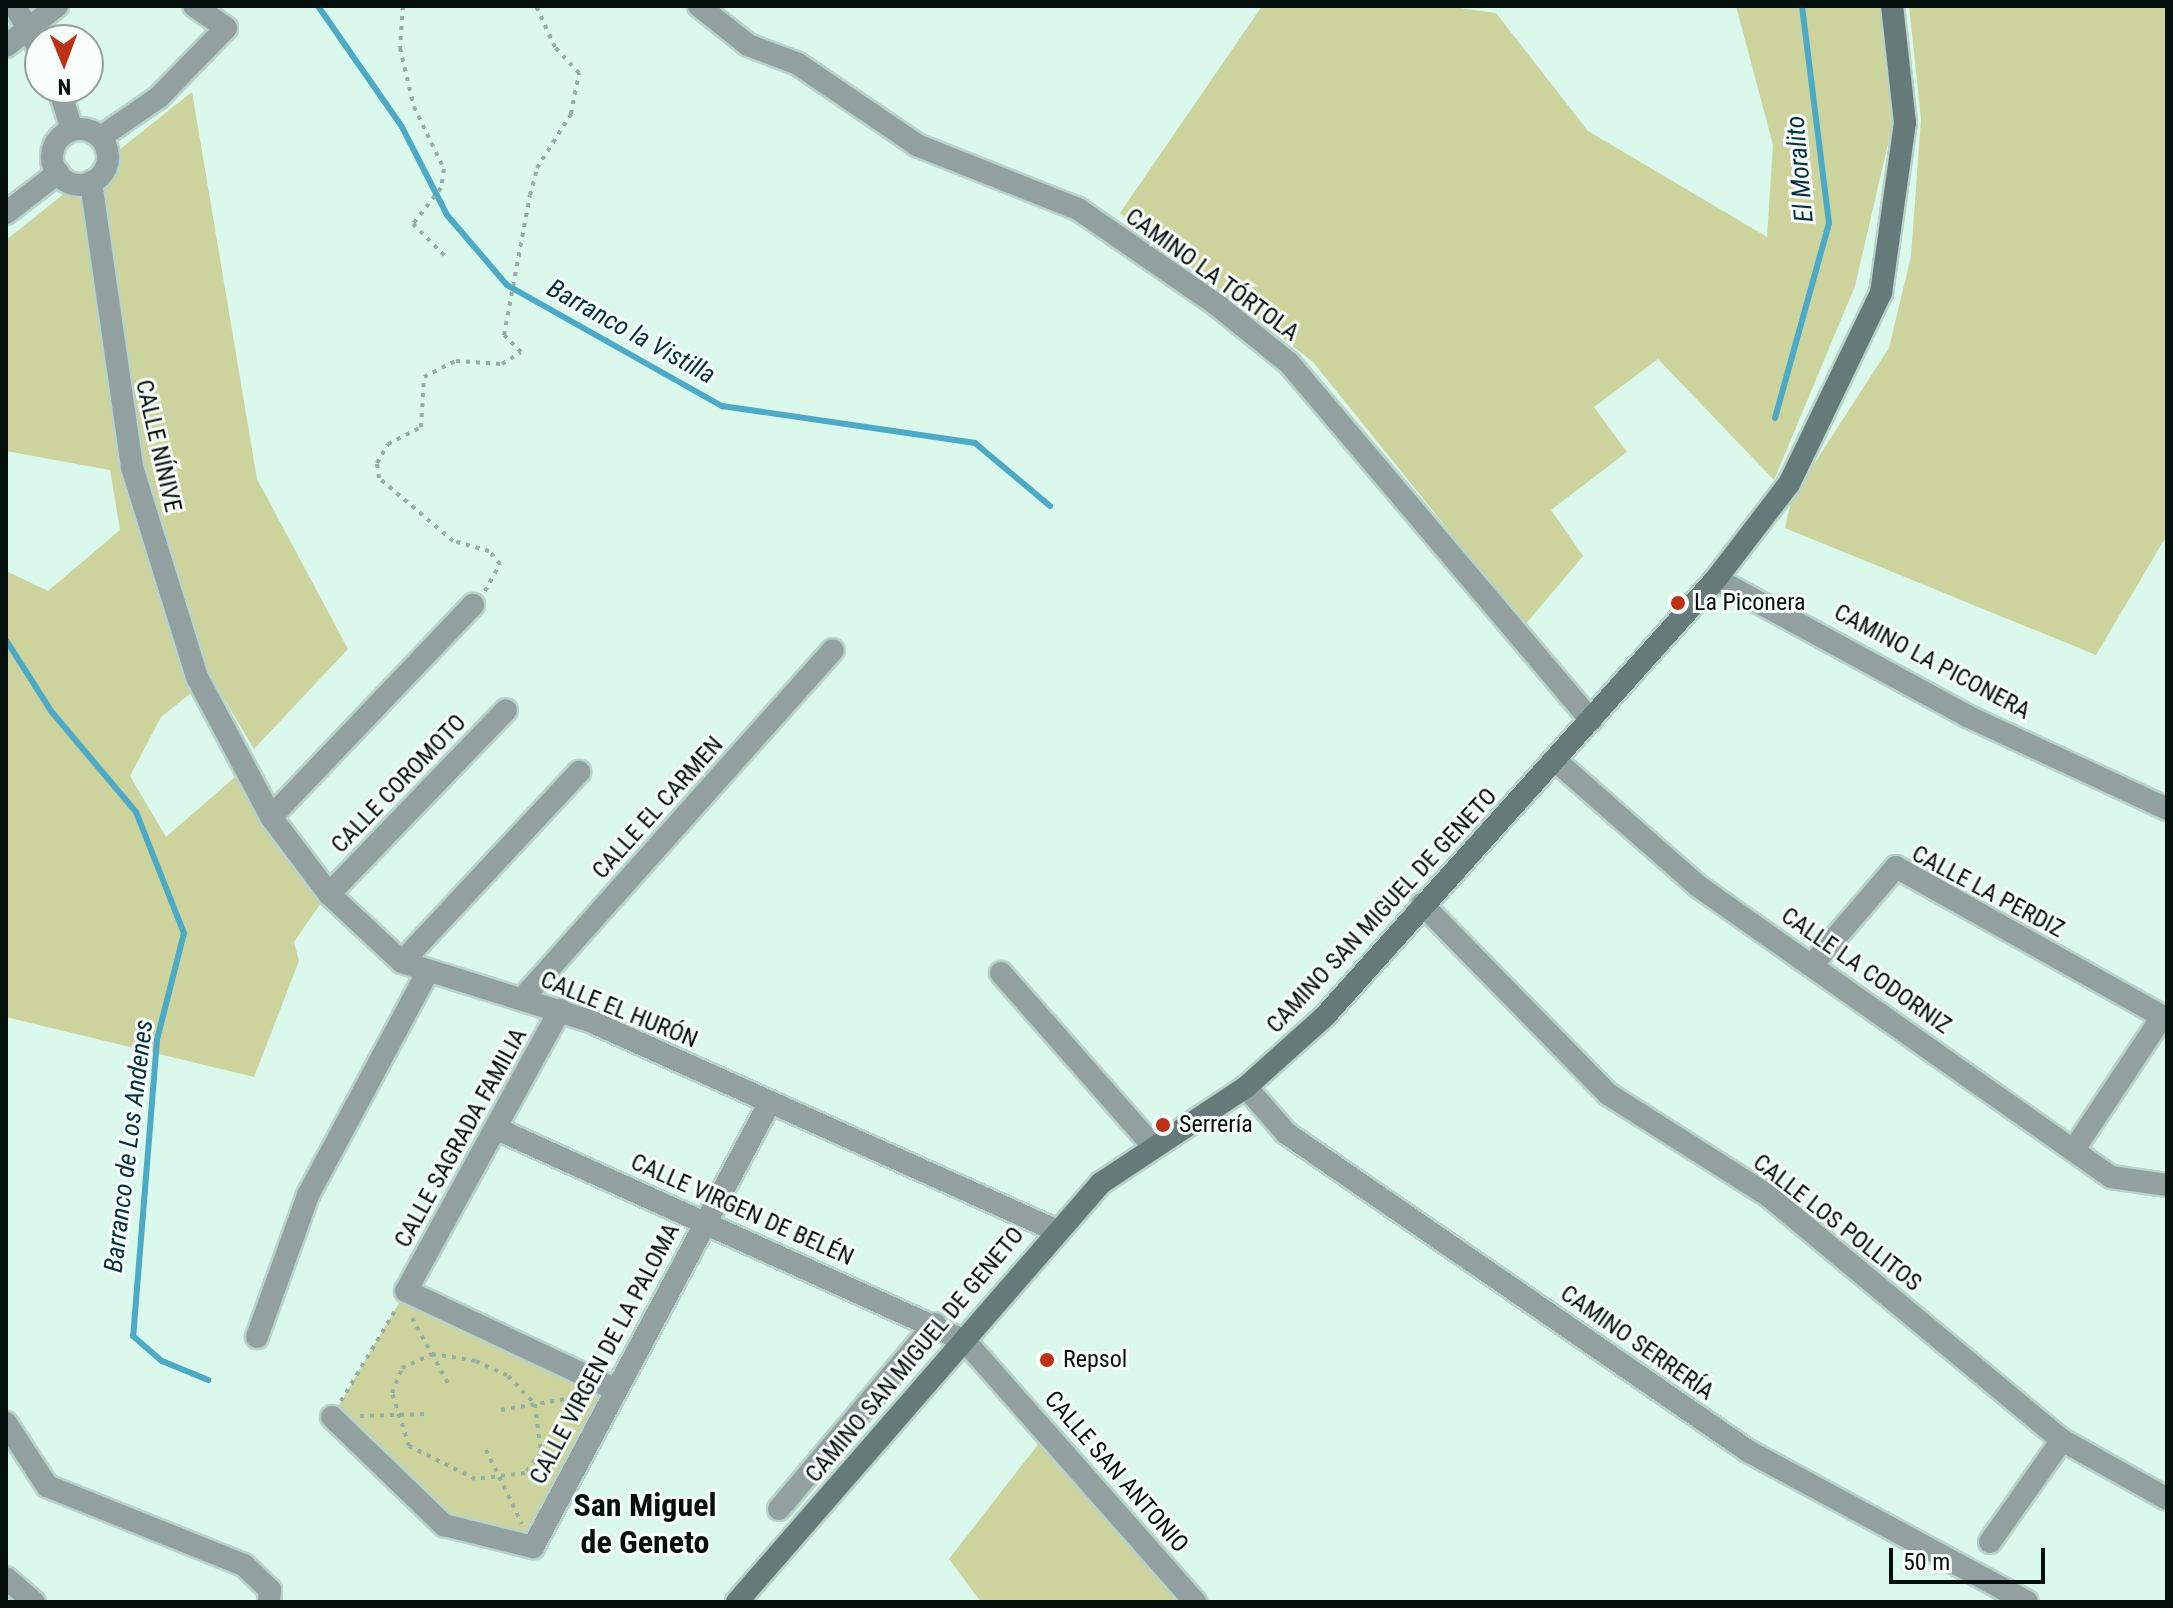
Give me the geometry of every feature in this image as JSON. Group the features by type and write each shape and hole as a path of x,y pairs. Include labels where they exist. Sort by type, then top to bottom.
{"main road":[{"name":"CAMINO SAN MIGUEL DE GENETO","path":"737,1602 965,1341 1055,1230 1152,1145 1246,1087 1325,1016 1716,579 1789,484 1881,293 1905,123 1892,6"}],"street":[{"path":"15,6 26,24"},
{"path":"33,24 57,6"},
{"path":"72,130 101,137 159,97 226,28 194,6"},
{"name":"CAMINO LA TÓRTOLA","path":"699,6 748,45 798,64 917,145 1078,209 1217,305 1289,363 1591,720"},
{"path":"6,46 24,31"},
{"path":"64,104 72,130"},
{"path":"72,130 54,147 58,173 73,183 91,182 108,163 101,137"},
{"path":"6,213 58,173"},
{"name":"CALLE NÍNIVE","path":"91,182 132,467 197,677 215,712"},
{"name":"CAMINO LA PICONERA","path":"1716,579 1967,716 2167,809"},
{"path":"271,817 473,605"},
{"name":"CALLE EL CARMEN","path":"522,999 833,650"},
{"name":"CALLE COROMOTO","path":"329,894 506,710"},
{"name":"CALLE EL HURÓN","path":"215,712 271,817 329,894 402,962 427,973 560,1010 1055,1230"},
{"name":"CALLE LA CODORNIZ","path":"1555,760 1698,886 2075,1148 2111,1177 2167,1185"},
{"path":"402,962 579,772"},
{"name":"CALLE LA PERDIZ","path":"1812,965 1896,867 2165,1018"},
{"name":"CALLE LOS POLLITOS","path":"1422,904 1608,1094 1770,1197 2062,1440 2167,1499"},
{"path":"257,1337 308,1195 427,973"},
{"path":"1001,973 1152,1145"},
{"name":"CALLE SAGRADA FAMILIA","path":"560,1010 406,1291 616,1390"},
{"path":"2075,1148 2165,1018"},
{"name":"CAMINO SERRERÍA","path":"1246,1087 1286,1133 1748,1451 2027,1602"},
{"name":"CALLE VIRGEN DE LA PALOMA","path":"533,1547 770,1102"},
{"name":"CALLE VIRGEN DE BELÉN","path":"497,1129 935,1324 965,1341"},
{"path":"779,1509 935,1324"},
{"name":"CALLE SAN ANTONIO","path":"965,1341 1195,1602"},
{"path":"332,1417 444,1525 533,1547"},
{"path":"6,1423 47,1486 244,1565 270,1590 269,1602"},
{"path":"1990,1542 2062,1440"},
{"path":"6,1578 34,1602"}],"path":[{"path":"403,6 400,48 414,107 444,169 441,188 413,224 445,256"},
{"path":"473,605 500,564 489,551 453,541 379,478 377,463 388,444 421,427 424,377 456,361 502,364 521,352 504,335 530,195 537,168 571,114 579,73 555,47 536,6"},
{"path":"332,1417 401,1299 449,1385"},
{"path":"432,1354 476,1361 508,1376 535,1404 541,1452 525,1473 501,1480 444,1469 409,1446 394,1414 392,1393 402,1368 432,1354"},
{"path":"501,1410 616,1390"},
{"path":"332,1417 425,1414"},
{"path":"486,1450 533,1547"}],"green space":[{"path":"1262,6 1445,6 1496,13 1588,131 1767,237 1773,145 1736,6 1879,6 1894,118 1855,286 1774,480 1658,359 1594,407 1627,452 1551,510 1583,556 1525,625 1313,362 1120,213"},
{"path":"1909,6 2167,6 2167,535 2096,655 1785,528 1792,498 1889,348 1911,256 1921,119"},
{"path":"192,92 257,479 348,649 254,749 211,677 161,717 130,776 166,837 235,777 323,900 294,942 299,961 254,1077 6,1017 6,571 48,591 120,530 110,470 6,451 6,240"},
{"path":"406,1291 616,1390 533,1547 444,1525 332,1417"},
{"path":"1047,1433 1193,1602 981,1602 949,1559"}],"waterway":[{"name":"Barranco la Vistilla","path":"318,6 402,127 447,215 507,285 722,406 975,443 1050,506"},
{"name":"El Moralito","path":"1775,418 1829,223 1802,6"},
{"name":"Barranco de Los Andenes","path":"6,640 51,711 136,812 184,933 157,1040 133,1336 162,1361 208,1380"}],"place":[{"name":"La Piconera","path":"1678,603"},
{"name":"Serrería","path":"1163,1125"},
{"name":"Repsol","path":"1047,1360"}],"district":[{"name":"San Miguel de Geneto","path":"645,1524"}]}
